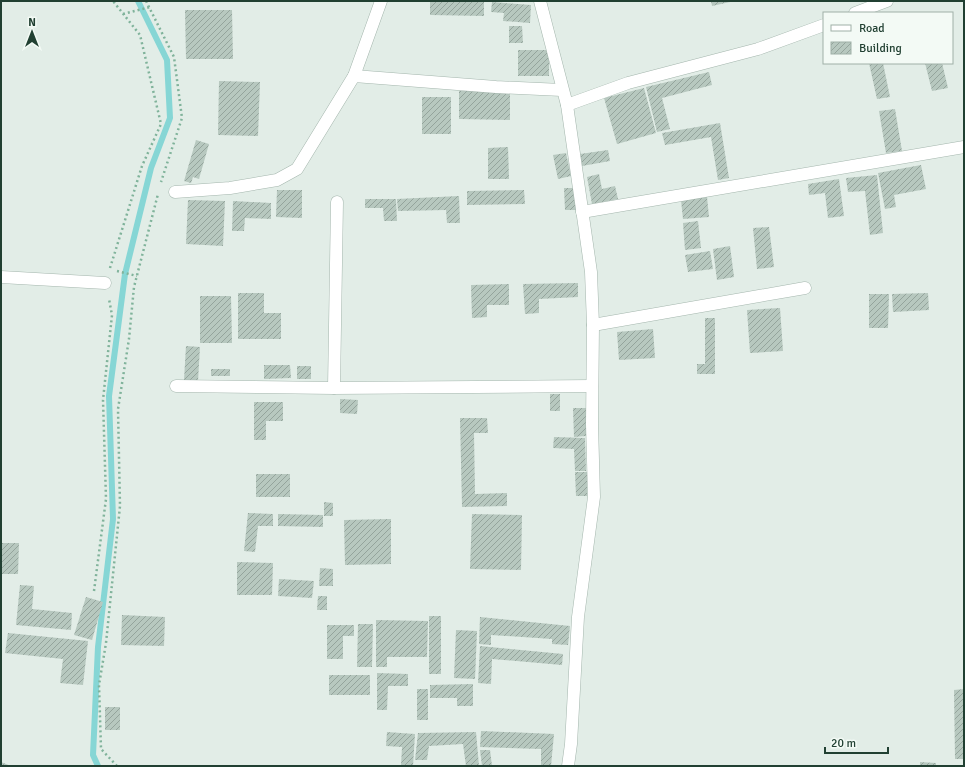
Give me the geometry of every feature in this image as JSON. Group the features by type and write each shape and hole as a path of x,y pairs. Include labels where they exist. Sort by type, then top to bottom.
{"street":[{"path":"174,192 238,187 277,180 297,170 354,76 381,1"},
{"path":"540,1 567,105 591,272 593,324 592,386 594,497 578,618 571,744 568,766"},
{"path":"858,12 887,1"},
{"path":"567,105 628,83 758,49 823,25"},
{"path":"354,76 496,87 562,90"},
{"path":"582,212 964,147"},
{"path":"334,388 338,202"},
{"path":"1,277 105,283"},
{"path":"593,324 805,288"},
{"path":"176,386 334,388 592,386"}],"path":[{"path":"117,766 101,749 99,685 106,643 120,506 118,409 129,339 134,287 161,182 182,118 174,57 146,1"},
{"path":"123,14 150,7"},
{"path":"109,269 137,276"}],"building":[{"path":"430,1 484,2 484,16 430,15"},
{"path":"711,1 730,1 730,2 712,6"},
{"path":"492,2 531,5 530,23 503,21 504,13 491,12"},
{"path":"185,10 232,10 233,59 186,59"},
{"path":"509,26 522,26 523,43 509,43"},
{"path":"518,50 549,50 549,76 518,76"},
{"path":"869,64 883,64 890,97 877,99"},
{"path":"925,64 942,64 948,88 932,91"},
{"path":"709,72 712,85 662,98 670,129 657,132 646,87"},
{"path":"219,81 260,82 258,136 218,135"},
{"path":"644,88 656,133 617,144 604,98"},
{"path":"459,91 510,91 510,120 459,119"},
{"path":"422,97 451,97 451,134 422,134"},
{"path":"895,109 902,151 886,153 879,111"},
{"path":"720,123 729,178 718,180 711,137 665,145 662,133"},
{"path":"196,140 209,144 199,179 193,177 191,183 184,181"},
{"path":"508,147 509,179 488,179 488,148"},
{"path":"608,150 610,161 582,166 580,154"},
{"path":"566,153 571,176 558,179 553,155"},
{"path":"921,165 926,189 894,195 896,207 885,209 878,173"},
{"path":"599,174 602,189 615,186 618,199 592,204 587,177"},
{"path":"877,175 883,233 870,235 865,191 848,192 846,178"},
{"path":"839,179 844,216 828,218 825,193 809,195 808,184"},
{"path":"564,188 577,188 578,210 565,210"},
{"path":"277,190 302,190 302,218 276,217"},
{"path":"524,190 525,204 467,205 467,191"},
{"path":"459,196 460,223 447,223 446,210 398,211 397,199"},
{"path":"707,197 709,217 683,219 681,200"},
{"path":"365,199 396,199 397,221 384,221 383,208 365,208"},
{"path":"188,200 225,201 223,246 186,244"},
{"path":"233,201 271,203 271,219 245,218 244,231 232,231"},
{"path":"698,221 701,248 685,250 683,223"},
{"path":"769,227 774,267 757,269 753,228"},
{"path":"730,246 734,277 717,280 713,249"},
{"path":"710,251 713,269 688,272 685,255"},
{"path":"578,283 578,297 539,299 539,313 525,314 523,284"},
{"path":"509,284 509,305 487,305 487,317 472,318 471,285"},
{"path":"238,293 264,293 264,313 281,313 281,339 238,339"},
{"path":"928,293 929,310 893,312 892,294"},
{"path":"869,294 889,294 888,328 869,328"},
{"path":"200,296 231,296 232,343 200,343"},
{"path":"780,308 783,351 750,353 747,310"},
{"path":"705,318 715,318 715,374 697,374 697,364 705,364"},
{"path":"653,329 655,358 619,360 617,332"},
{"path":"186,346 200,347 198,381 184,380"},
{"path":"264,365 290,365 291,378 264,379"},
{"path":"297,366 311,366 311,379 297,379"},
{"path":"211,369 230,369 230,376 211,376"},
{"path":"550,394 560,394 560,411 550,411"},
{"path":"340,399 358,400 357,414 340,413"},
{"path":"254,402 283,402 283,421 266,421 266,440 254,440"},
{"path":"573,408 586,408 586,436 574,437"},
{"path":"460,418 487,418 488,433 474,433 475,494 507,493 507,506 462,507"},
{"path":"554,437 585,438 586,471 575,471 574,449 553,448"},
{"path":"575,472 587,472 587,496 576,496"},
{"path":"256,474 290,474 290,497 256,497"},
{"path":"324,502 333,503 333,516 324,516"},
{"path":"248,513 273,514 273,526 258,526 255,552 244,551"},
{"path":"278,514 323,515 323,527 278,526"},
{"path":"472,514 522,515 521,570 470,569"},
{"path":"391,519 391,564 345,565 344,520"},
{"path":"1,543 19,543 18,574 1,574"},
{"path":"237,562 273,563 272,595 237,595"},
{"path":"320,568 333,569 333,586 319,586"},
{"path":"279,579 314,581 312,598 278,596"},
{"path":"20,585 34,586 32,609 72,613 71,630 16,625"},
{"path":"318,596 327,596 327,610 317,610"},
{"path":"86,597 103,602 92,640 74,635"},
{"path":"122,615 165,617 164,646 121,645"},
{"path":"429,616 441,616 441,674 429,674"},
{"path":"480,617 570,626 568,645 552,644 552,639 491,635 491,645 479,644"},
{"path":"376,620 428,621 427,657 387,657 387,667 376,667"},
{"path":"358,624 373,624 372,667 357,667"},
{"path":"327,625 354,625 354,636 343,636 343,659 327,659"},
{"path":"456,630 477,631 475,679 454,678"},
{"path":"8,633 88,641 83,685 60,683 63,659 5,653"},
{"path":"480,646 563,654 562,665 492,659 491,684 478,683"},
{"path":"377,673 408,674 408,686 388,686 387,710 377,710"},
{"path":"329,675 370,675 370,695 329,695"},
{"path":"473,684 473,706 457,706 457,698 430,698 430,685"},
{"path":"417,689 428,689 428,720 417,720"},
{"path":"964,689 964,759 955,759 954,690"},
{"path":"105,707 120,707 120,730 105,730"},
{"path":"481,731 554,734 551,766 541,766 541,749 480,747"},
{"path":"387,732 415,734 413,766 401,766 402,747 386,746"},
{"path":"476,732 479,766 466,766 463,744 429,746 427,760 415,760 418,733"},
{"path":"480,750 490,750 492,766 482,766"},
{"path":"1,762 11,766 1,766"},
{"path":"920,762 936,763 936,766 920,766"}],"waterway":[{"path":"98,766 93,755 98,647 113,519 109,396 125,274 151,168 170,118 167,60 138,1"}]}
